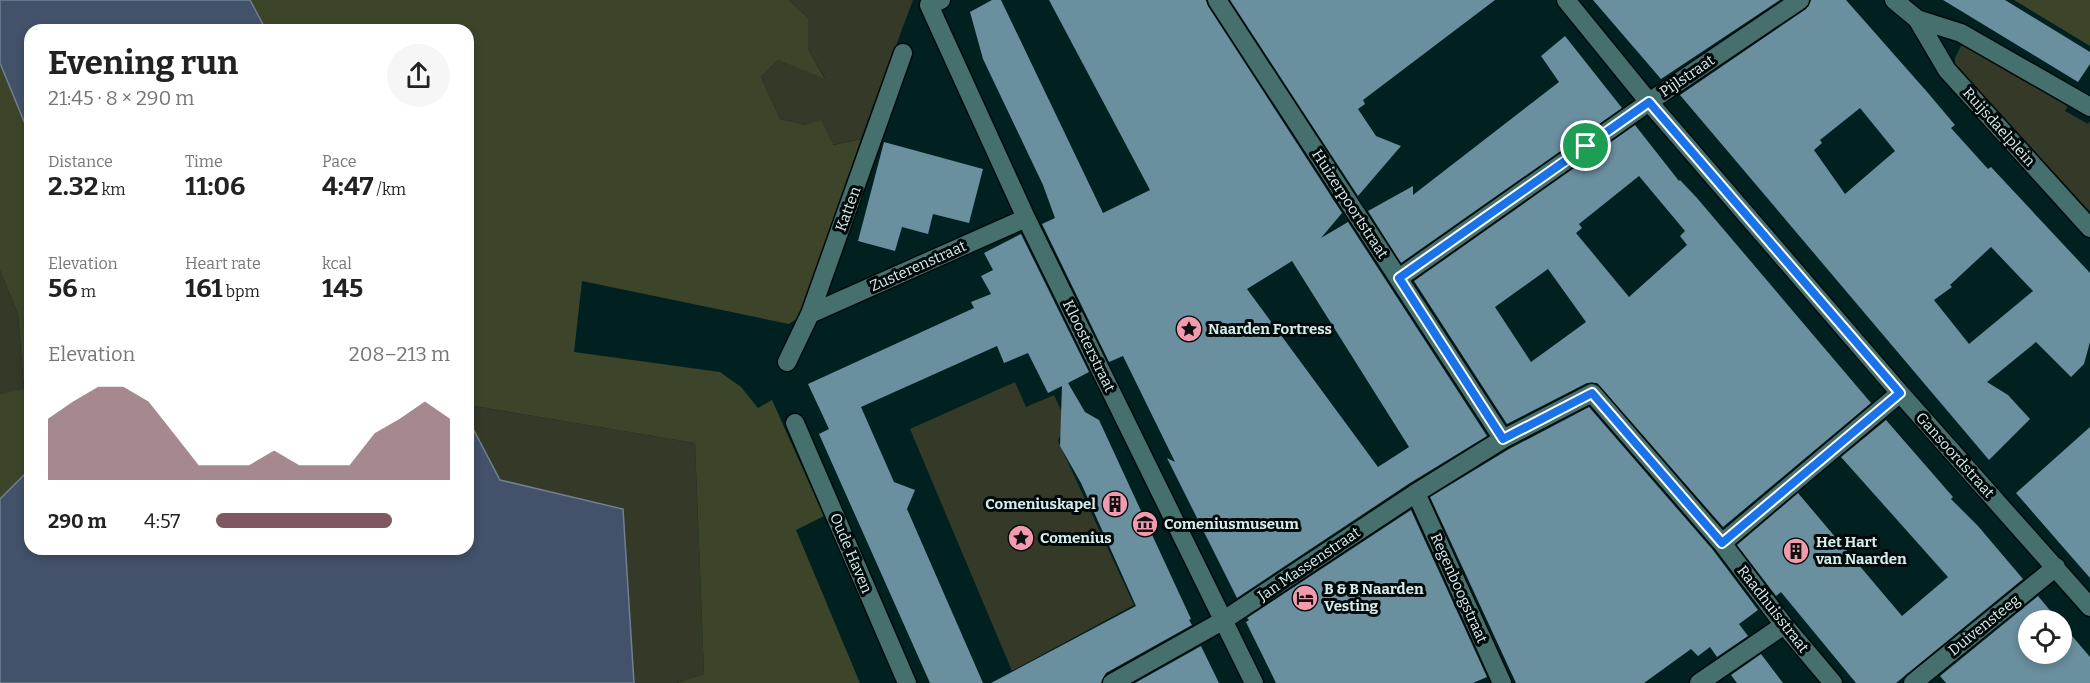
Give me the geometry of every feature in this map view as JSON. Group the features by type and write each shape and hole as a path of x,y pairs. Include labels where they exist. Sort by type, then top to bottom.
{"street":[{"name":"Huizerpoortstraat","path":"1217,0 1503,439"},
{"name":"Gansoordstraat","path":"1566,0 1649,102 1900,393 2090,607"},
{"name":"Pijlstraat","path":"1399,278 1649,102 1800,0"},
{"name":"Ruijsdaelplein","path":"1894,0 1917,19 1947,70 2090,228"},
{"name":"Kloosterstraat","path":"935,3 1026,218 1254,683"},
{"name":"Ruijsdaelplein","path":"1917,19 1961,33 2090,107"},
{"name":"Katten","path":"787,362 810,314 903,54"},
{"name":"Zusterenstraat","path":"810,314 1026,218"},
{"name":"Raadhuisstraat","path":"1503,439 1592,393 1722,543 1784,625 1833,683"},
{"path":"1722,543 1900,393"},
{"name":"Oude Haven","path":"795,423 908,683"},
{"name":"Jan Massenstraat","path":"1112,683 1224,620 1416,493 1503,439"},
{"name":"Regenboogstraat","path":"1416,493 1502,683"},
{"name":"Duivensteeg","path":"1913,683 2056,567"},
{"path":"1699,683 1784,625"}],"green space":[{"path":"250,0 789,0 808,18 808,49 825,79 778,60 761,77 780,119 806,125 821,120 833,145 861,139 802,315 789,324 582,281 574,352 720,372 741,387 758,408 772,400 824,516 796,530 860,683 677,683 704,674 695,443 474,406 474,24 263,24"},
{"path":"789,0 913,0 861,139 832,145 806,125 780,119 761,77 778,60 825,78 808,49 808,18"},
{"path":"2014,0 2090,0 2090,46"},
{"path":"1967,45 2069,104 2065,111 2088,124 2090,121 2090,212 1955,64 1955,58 1961,46"},
{"path":"0,63 24,121 24,389 18,314 0,270"},
{"path":"0,270 18,314 24,390 0,394"},
{"path":"1015,382 1026,407 1054,395 1066,421 1058,441 1134,605 1012,671 910,429"},
{"path":"24,389 24,475 0,499 0,394"},
{"path":"474,406 695,443 704,674 677,683 634,683 623,509 500,480 474,430"}],"water":[{"path":"0,0 250,0 263,24 24,24 24,121 0,63"},
{"path":"474,430 500,480 623,509 634,683 0,683 0,499 24,475 24,555 474,555"}],"building":[{"path":"992,0 1001,0 1103,213 1150,190 1049,0 1206,0 1342,213 1321,238 1348,222 1487,436 1410,483 1237,598 1167,458 1175,462 1123,356 1109,362 1042,224 1055,218 1043,185 983,59 970,12","holes":["1292,261 1409,447 1378,467 1247,289"]},
{"path":"1230,0 1495,0 1363,100 1365,104 1358,109 1376,136 1401,146 1358,196"},
{"path":"1593,0 1780,0 1661,79"},
{"path":"1811,0 1846,0 1955,125 1951,128 1988,169 1991,167 2090,273 2090,342 2084,364 2071,377 2036,342 1987,382 2008,395 2030,419 1989,460 1680,95 1806,9","holes":["1860,108 1895,151 1845,194 1814,150 1822,143 1820,140","1991,247 2033,291 1969,344 1934,300 1952,287 1950,285"]},
{"path":"1943,0 2005,0 2090,52 2090,64 2078,82"},
{"path":"1565,36 1622,108 1401,263 1368,211 1413,186 1413,195 1559,82 1541,56"},
{"path":"1635,125 1679,181 1697,198 1871,403 1723,527 1597,383 1587,383 1507,424 1414,281","holes":["1639,176 1685,231 1680,236 1687,245 1629,297 1576,233 1582,228 1579,224","1548,269 1586,322 1531,362 1495,307"]},
{"path":"884,142 983,169 969,223 933,214 928,234 902,227 895,251 858,241"},
{"path":"1021,234 1089,372 1068,383 1085,412 1099,420 1192,625 1106,673 1101,683 991,683 1136,606 1081,483 1060,446 1062,386 1048,393 1028,353 1004,363 997,346 861,407 894,482 915,490 907,509 983,683 930,683 819,434 829,429 808,384 974,308 971,302 991,294 981,276 993,270 984,253"},
{"path":"1589,407 1713,550 1758,610 1739,624 1748,636 1717,657 1710,647 1698,656 1691,649 1644,683 1516,683 1430,497 1509,449"},
{"name":"Het Hart van Naarden","path":"1886,420 1953,497 1951,499 1978,526 2023,579 1896,683 1856,683 1781,592 1776,596 1737,545 1798,493 1902,616 1948,577 1841,457"},
{"path":"2090,427 2090,578 2016,493"},
{"path":"1411,510 1487,677 1473,683 1276,683 1246,622 1249,620 1247,618"},
{"path":"2038,596 2050,610 2021,610"},
{"path":"2018,612 2018,664 2072,664 2072,636 2090,657 2090,683 1946,683 1940,676"},
{"path":"1201,646 1219,683 1135,683"},
{"path":"1761,654 1783,683 1737,683 1731,675"}],"place":[{"name":"Naarden Fortress","path":"1189,329"},
{"name":"Comeniuskapel","path":"1115,504"},
{"name":"Comeniusmuseum","path":"1145,524"},
{"name":"Comenius","path":"1021,538"},
{"name":"Het Hart van Naarden","path":"1796,551"},
{"name":"B & B Naarden Vesting","path":"1305,598"}],"route":[{"path":"1649,102 1900,393 1722,543 1592,393 1503,439 1399,278 1586,146 1649,102"}]}
